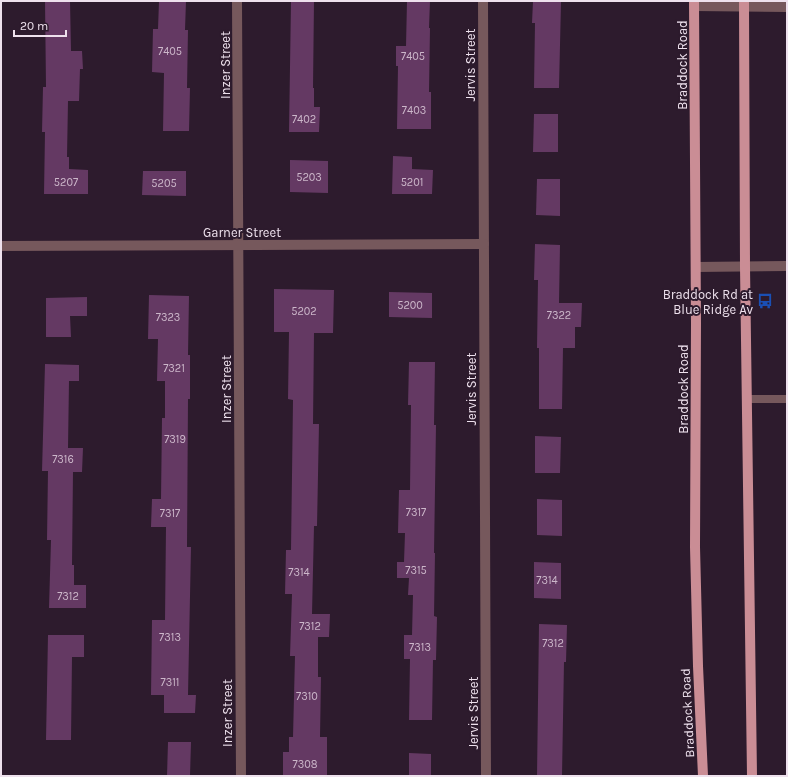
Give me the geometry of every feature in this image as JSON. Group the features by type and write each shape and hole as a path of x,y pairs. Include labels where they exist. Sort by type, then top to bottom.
{"main road":[{"name":"Braddock Road","path":"694,4 696,267 695,548 703,776"},
{"path":"744,4 745,267 752,776"}],"street":[{"name":"Inzer Street","path":"237,1 241,776"},
{"name":"Jervis Street","path":"483,1 486,776"},
{"path":"694,4 744,4 787,7"},
{"name":"Garner Street","path":"1,246 484,244"},
{"path":"696,267 787,266"}],"lane":[{"path":"747,399 787,399"}],"building":[{"path":"45,1 70,1 71,51 82,51 83,69 80,69 79,101 68,101 67,157 69,157 69,169 88,170 88,194 44,194 45,132 42,132 43,87 46,87"},
{"path":"159,1 186,1 185,30 188,30 187,88 190,88 189,131 163,131 164,73 152,72 153,29 158,29"},
{"path":"291,1 314,1 313,88 314,107 320,107 319,132 289,132"},
{"path":"407,1 430,1 429,92 431,92 431,129 397,129 398,66 396,66 396,46 406,46"},
{"path":"533,1 561,2 559,88 534,88 535,23 532,23"},
{"path":"534,114 558,114 558,152 533,152"},
{"path":"393,156 412,157 412,169 433,170 432,194 392,194"},
{"path":"290,160 328,161 328,193 290,192"},
{"path":"143,171 186,171 186,196 142,195"},
{"path":"537,179 560,179 560,216 536,215"},
{"path":"535,244 560,245 559,303 582,303 581,327 575,327 575,348 563,348 562,409 539,409 539,348 537,348 538,280 534,280"},
{"path":"274,289 334,290 333,333 314,333 313,424 319,424 317,526 314,526 312,614 330,614 329,637 318,637 318,677 321,677 320,737 327,737 327,776 283,776 283,752 289,752 289,737 293,737 295,656 290,656 292,594 285,594 286,550 291,550 293,400 288,399 289,332 274,332"},
{"path":"389,292 432,293 432,318 389,317"},
{"path":"149,295 189,296 188,355 190,355 190,399 188,399 187,547 191,547 188,695 196,695 195,713 164,713 164,695 151,695 152,620 165,620 166,527 151,527 152,499 161,499 162,418 165,418 165,381 157,381 158,339 148,339"},
{"path":"87,297 87,316 70,316 71,337 46,337 46,298"},
{"path":"409,362 435,362 434,425 436,425 434,616 437,617 436,660 433,660 432,720 409,720 410,659 404,659 404,635 412,635 413,595 408,595 409,578 397,578 397,562 404,562 405,533 398,533 399,490 410,490 411,405 408,405"},
{"path":"45,364 79,365 79,381 69,381 68,448 83,448 82,472 73,472 72,565 74,565 74,585 86,585 86,608 49,608 51,540 47,540 48,471 42,471"},
{"path":"535,436 561,437 560,473 535,473"},
{"path":"537,499 562,500 562,536 537,535"},
{"path":"534,562 561,563 561,599 534,598"},
{"path":"539,624 567,625 566,662 564,662 562,776 537,776"},
{"path":"48,635 84,635 84,657 72,657 71,740 46,740"},
{"path":"168,742 191,742 190,776 167,776"},
{"path":"409,753 431,754 431,776 409,776"}],"place":[{"name":"Braddock Rd at Blue Ridge Av","path":"765,301"}]}
